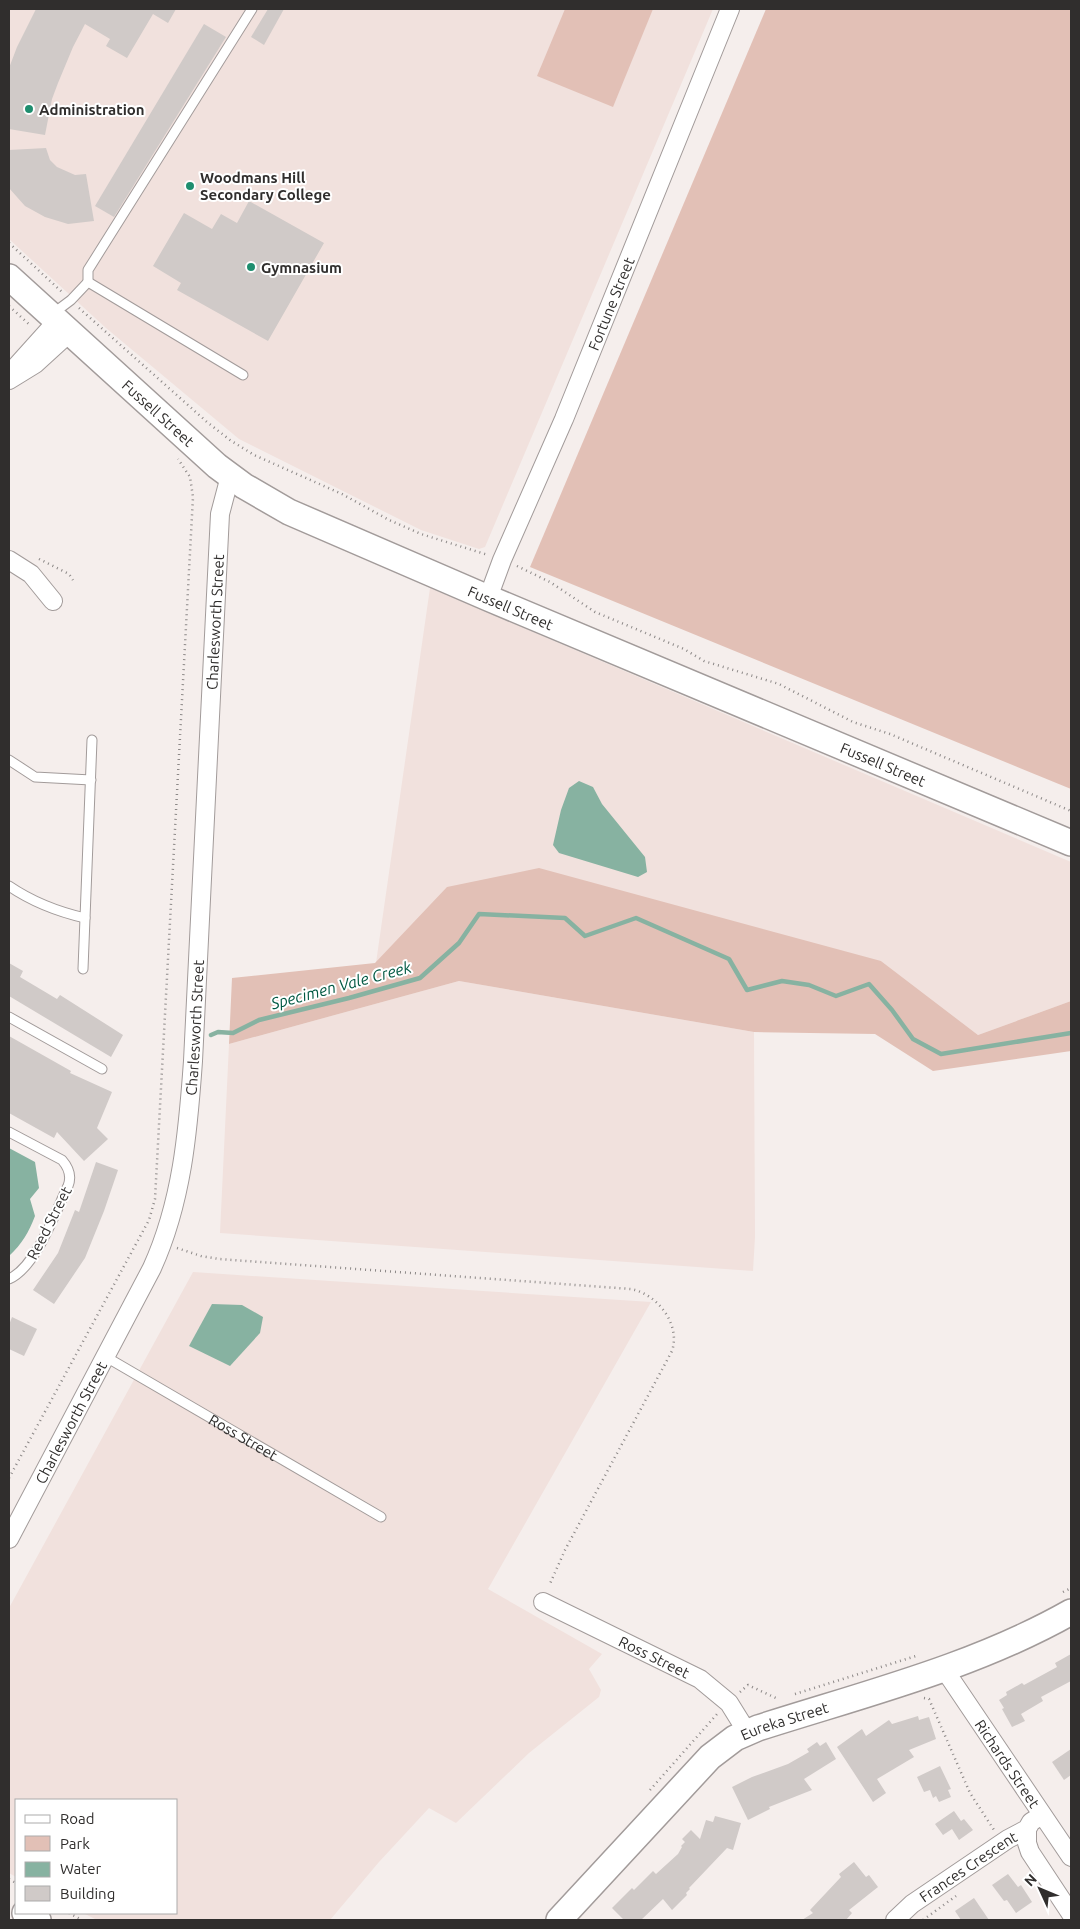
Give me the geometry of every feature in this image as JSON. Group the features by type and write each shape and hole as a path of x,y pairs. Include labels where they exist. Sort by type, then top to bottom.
{"street":[{"name":"Fortune Street","path":"488,598 502,560 564,419 730,9"},
{"name":"Fussell Street","path":"9,277 51,327 230,476 289,512 488,598 1071,843"},
{"path":"9,375 51,327"},
{"path":"9,380 35,364 51,327"},
{"name":"Charlesworth Street","path":"9,1539 141,1292 163,1243 172,1217 183,1167 189,1117 220,514 230,476"},
{"path":"9,560 31,574 53,600"},
{"name":"Ross Street","path":"543,1602 694,1675 729,1703 747,1732"},
{"name":"Eureka Street","path":"559,1920 710,1757 729,1741 747,1732 944,1669 994,1651 1071,1612"},
{"name":"Richards Street","path":"944,1669 1071,1857"},
{"name":"Frances Crescent","path":"895,1920 912,1904 1008,1839 1027,1829 1031,1822 1042,1815"},
{"name":"Richards Street","path":"1027,1829 1027,1843 1030,1852 1071,1914"},
{"path":"27,1914 38,1920"}],"lane":[{"path":"51,327 71,300 88,282 88,270 252,9"},
{"path":"88,282 243,375"},
{"path":"83,969 92,740"},
{"path":"9,760 35,777 91,780"},
{"path":"9,886 64,912 85,918"},
{"path":"9,1017 102,1069"},
{"name":"Reed Street","path":"9,1132 62,1160 68,1167 70,1177 68,1186 31,1262 19,1274 9,1280"},
{"name":"Ross Street","path":"106,1357 380,1517"}],"path":[{"path":"9,243 207,422 230,440 254,455 342,494 389,520 421,534 502,560 550,582 594,612 684,649 704,661 779,684 853,722 890,734 1071,811"},
{"path":"9,306 51,327"},
{"path":"9,1478 149,1220 155,1199 193,497 190,476 172,453"},
{"path":"163,1243 219,1260 631,1289 646,1293 653,1299 664,1312 674,1331 675,1339 672,1351 565,1550 543,1602"},
{"path":"729,1703 748,1685 776,1700 918,1655"},
{"path":"916,1700 926,1697 929,1699 970,1793 996,1832"},
{"path":"71,1914 82,1920"}],"shaded area":[{"path":"9,9 713,9 485,547 479,549 421,530 239,439 106,328 9,239"},
{"path":"430,588 1071,862 1071,1001 978,1035 881,961 376,963"},
{"path":"459,981 754,1032 755,1237 753,1271 220,1233 229,1044"},
{"path":"193,1272 651,1302 488,1589 602,1654 589,1669 601,1690 599,1697 529,1753 456,1823 429,1808 379,1862 330,1920 97,1920 85,1914 178,1914 178,1799 15,1799 15,1876 9,1873 9,1608"}],"green space":[{"path":"565,9 653,9 613,107 537,76"},
{"path":"766,9 1071,9 1071,789 530,567"},
{"path":"539,868 881,961 978,1035 1071,1001 1071,1051 933,1071 875,1034 754,1032 459,981 229,1044 232,978 375,963 447,887"}],"water":[{"path":"579,781 593,787 602,804 645,857 647,872 638,877 559,853 553,845 561,810 569,788"},
{"path":"9,1148 35,1162 39,1188 30,1199 35,1216 33,1222 28,1233 9,1256"},
{"path":"212,1304 242,1305 263,1317 260,1333 230,1366 189,1346"}],"building":[{"path":"36,9 176,9 168,23 153,14 127,58 106,46 110,39 85,24 73,47 52,99 45,135 9,129 9,68"},
{"path":"268,9 284,9 264,45 251,37"},
{"path":"204,24 226,37 114,217 95,206"},
{"path":"46,148 50,160 57,167 75,175 86,174 94,221 68,224 45,217 25,206 9,188 9,150"},
{"name":"Gymnasium","path":"249,201 324,243 268,341 177,290 181,283 153,266 184,213 212,229 221,214 237,223"},
{"path":"9,963 23,971 20,977 57,999 60,995 123,1035 111,1057 9,996"},
{"path":"9,1036 71,1071 70,1073 112,1092 97,1128 108,1139 84,1161 57,1132 54,1138 9,1113"},
{"path":"96,1162 118,1170 85,1258 54,1304 33,1290 58,1253 75,1210 79,1212"},
{"path":"12,1317 37,1329 24,1356 9,1349 9,1325"},
{"path":"1071,1654 1071,1681 1041,1697 1043,1701 1021,1714 1025,1721 1012,1727 999,1700 1007,1695 1006,1692 1022,1683 1024,1685 1057,1667 1055,1663"},
{"path":"918,1716 919,1720 929,1717 936,1739 909,1750 914,1757 877,1779 886,1793 873,1802 837,1747 862,1729 866,1736 889,1720 892,1724"},
{"path":"817,1742 820,1746 826,1742 836,1759 804,1779 812,1790 769,1807 770,1809 748,1820 732,1787 752,1777 788,1764 809,1752 807,1749"},
{"path":"1071,1749 1071,1775 1064,1780 1052,1762"},
{"path":"940,1766 951,1789 948,1790 951,1797 939,1802 936,1796 933,1798 930,1790 924,1792 917,1777"},
{"path":"954,1811 961,1821 964,1819 973,1830 959,1840 952,1829 943,1835 935,1824"},
{"path":"715,1816 741,1823 733,1850 727,1848 689,1888 686,1893 687,1895 672,1910 663,1899 641,1920 624,1920 612,1908 632,1888 634,1890 653,1871 656,1874 678,1854 685,1842 682,1839 691,1830 700,1839 706,1820 713,1822"},
{"path":"854,1862 866,1877 869,1875 878,1887 849,1910 852,1913 846,1920 802,1920 813,1913 810,1910 841,1877 839,1874"},
{"path":"1008,1874 1018,1887 1021,1885 1032,1902 1016,1913 1007,1900 1004,1901 992,1885"},
{"path":"974,1898 989,1920 961,1920 955,1911"}],"waterway":[{"name":"Specimen Vale Creek","path":"211,1035 218,1032 233,1033 259,1020 420,978 459,943 479,914 565,918 585,936 636,918 729,959 747,990 782,981 809,985 836,996 869,984 892,1010 913,1039 941,1054 1071,1033"}],"place":[{"name":"Administration","path":"29,109"},
{"name":"Woodmans Hill Secondary College","path":"190,186"},
{"name":"Gymnasium","path":"251,267"}]}
